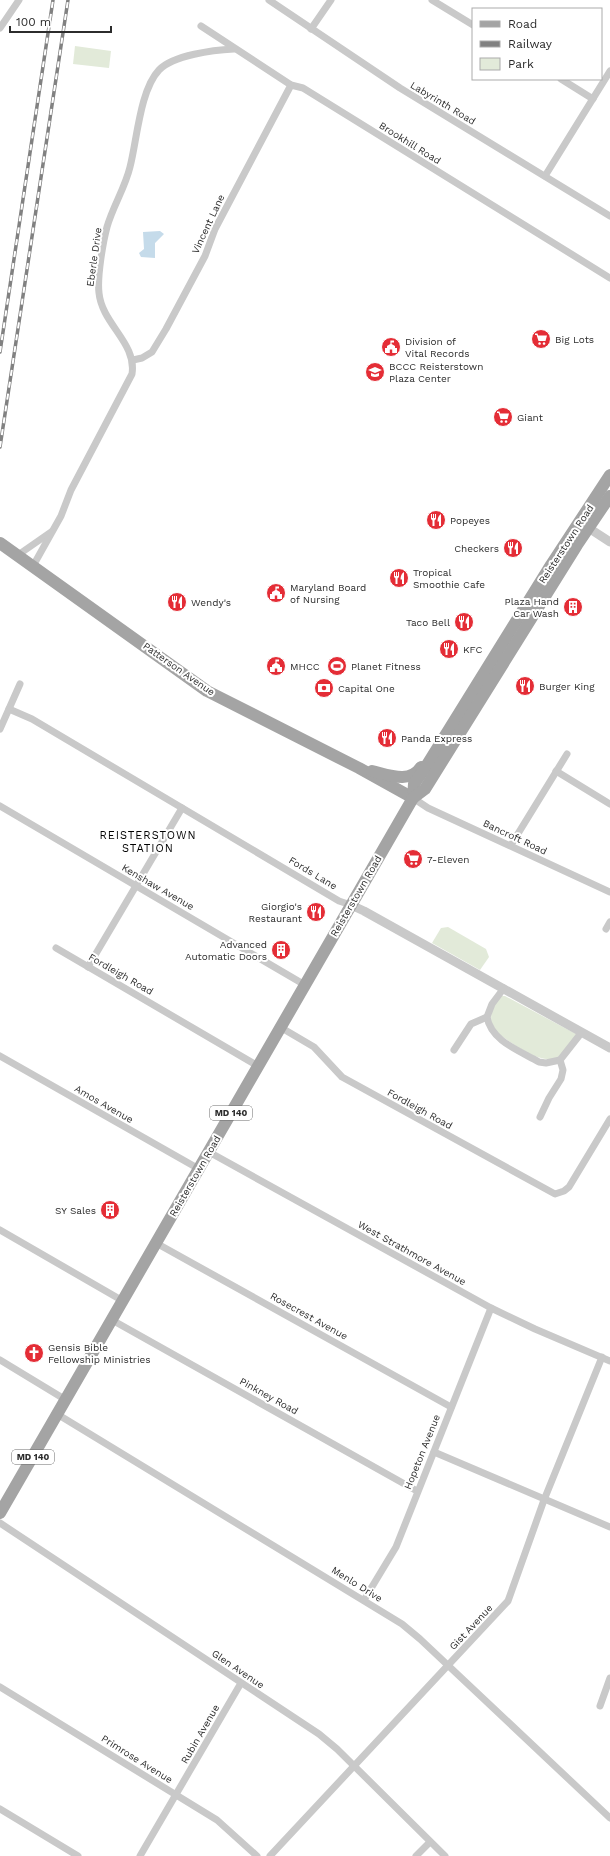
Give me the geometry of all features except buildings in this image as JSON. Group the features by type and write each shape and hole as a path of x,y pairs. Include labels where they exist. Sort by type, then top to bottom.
{"main road":[{"name":"Reisterstown Road","path":"0,1513 413,798 425,789 512,648 584,525 610,476"},
{"name":"Reisterstown Road","path":"413,798 414,784 523,611 584,525 610,496"},
{"name":"Patterson Avenue","path":"0,543 207,691 359,768 413,798"},
{"path":"512,648 510,642 520,625 523,611"},
{"path":"359,768 399,777 409,777 419,770 454,722"}],"street":[{"path":"0,28 19,0"},
{"name":"Labyrinth Road","path":"270,0 400,88 610,216"},
{"path":"311,29 331,0"},
{"path":"432,0 472,24"},
{"name":"Brookhill Road","path":"201,26 291,85 303,88 610,278"},
{"name":"Eberle Drive","path":"133,360 127,346 104,313 98,282 107,227 130,169 146,91 151,79 166,65 186,57 218,50 234,49"},
{"path":"545,176 610,71"},
{"path":"563,80 593,99"},
{"name":"Vincent Lane","path":"133,360 142,358 152,352 166,329 205,256 215,229 291,85"},
{"path":"33,566 61,516 71,490 130,381 133,360"},
{"path":"584,525 610,542"},
{"path":"18,555 52,531"},
{"path":"0,729 20,684"},
{"name":"Fords Lane","path":"9,709 32,720 339,901 368,913 610,1048"},
{"path":"511,845 567,754"},
{"path":"556,772 610,804"},
{"name":"Bancroft Road","path":"413,798 428,808 610,892"},
{"name":"Kenshaw Avenue","path":"0,806 305,985"},
{"path":"88,967 182,808"},
{"path":"606,929 610,922"},
{"name":"Fordleigh Road","path":"56,948 258,1066"},
{"path":"504,988 492,1004 487,1017 491,1030 499,1038 539,1062 546,1063 560,1060 582,1032"},
{"path":"454,1050 471,1024 487,1017"},
{"name":"Fordleigh Road","path":"280,1027 314,1047 342,1077 550,1193 560,1193 569,1187 610,1119"},
{"name":"Amos Avenue","path":"0,1056 199,1169"},
{"path":"540,1117 549,1098 561,1079 563,1070 560,1060"},
{"name":"West Strathmore Avenue","path":"209,1152 491,1308 529,1327 610,1361"},
{"path":"0,1230 123,1301"},
{"name":"Rosecrest Avenue","path":"156,1243 451,1407"},
{"name":"Hopeton Avenue","path":"364,1600 396,1547 491,1308"},
{"name":"Pinkney Road","path":"112,1320 417,1491"},
{"name":"Gist Avenue","path":"270,1856 508,1601 544,1500 602,1357"},
{"path":"0,1360 66,1400"},
{"name":"Menlo Drive","path":"58,1414 364,1600 411,1632 610,1818"},
{"path":"434,1452 610,1527"},
{"name":"Glen Avenue","path":"0,1523 319,1734 445,1856"},
{"path":"600,1706 610,1678"},
{"name":"Rubin Avenue","path":"140,1856 241,1683"},
{"name":"Primrose Avenue","path":"0,1687 223,1824 257,1856"},
{"path":"0,1809 78,1856"},
{"path":"416,1856 430,1842"}],"green space":[{"path":"75,46 111,51 109,68 73,64"},
{"path":"448,927 486,949 489,957 480,970 432,943 441,928"},
{"path":"501,996 505,996 578,1035 562,1054 552,1059 544,1059 526,1052 493,1030 491,1016 495,1004"}],"water":[{"path":"160,231 164,234 155,243 155,258 141,257 139,253 144,249 143,232"}],"railway":[{"path":"0,352 53,0"},
{"path":"0,447 68,0"}],"place":[{"name":"Big Lots","path":"541,339"},
{"name":"Division of Vital Records","path":"391,347"},
{"name":"BCCC Reisterstown Plaza Center","path":"375,372"},
{"name":"Giant","path":"503,417"},
{"name":"Popeyes","path":"436,520"},
{"name":"Checkers","path":"513,548"},
{"name":"Tropical Smoothie Cafe","path":"399,578"},
{"name":"Maryland Board of Nursing","path":"276,593"},
{"name":"Wendy's","path":"177,602"},
{"name":"Plaza Hand Car Wash","path":"573,607"},
{"name":"Taco Bell","path":"464,622"},
{"name":"KFC","path":"449,649"},
{"name":"MHCC","path":"276,666"},
{"name":"Planet Fitness","path":"337,666"},
{"name":"Burger King","path":"525,686"},
{"name":"Capital One","path":"324,688"},
{"name":"Panda Express","path":"387,738"},
{"name":"7-Eleven","path":"413,859"},
{"name":"Giorgio's Restaurant","path":"316,912"},
{"name":"Advanced Automatic Doors","path":"281,950"},
{"name":"SY Sales","path":"110,1210"},
{"name":"Gensis Bible Fellowship Ministries","path":"34,1353"}],"district":[{"name":"REISTERSTOWN STATION","path":"148,841"}]}
